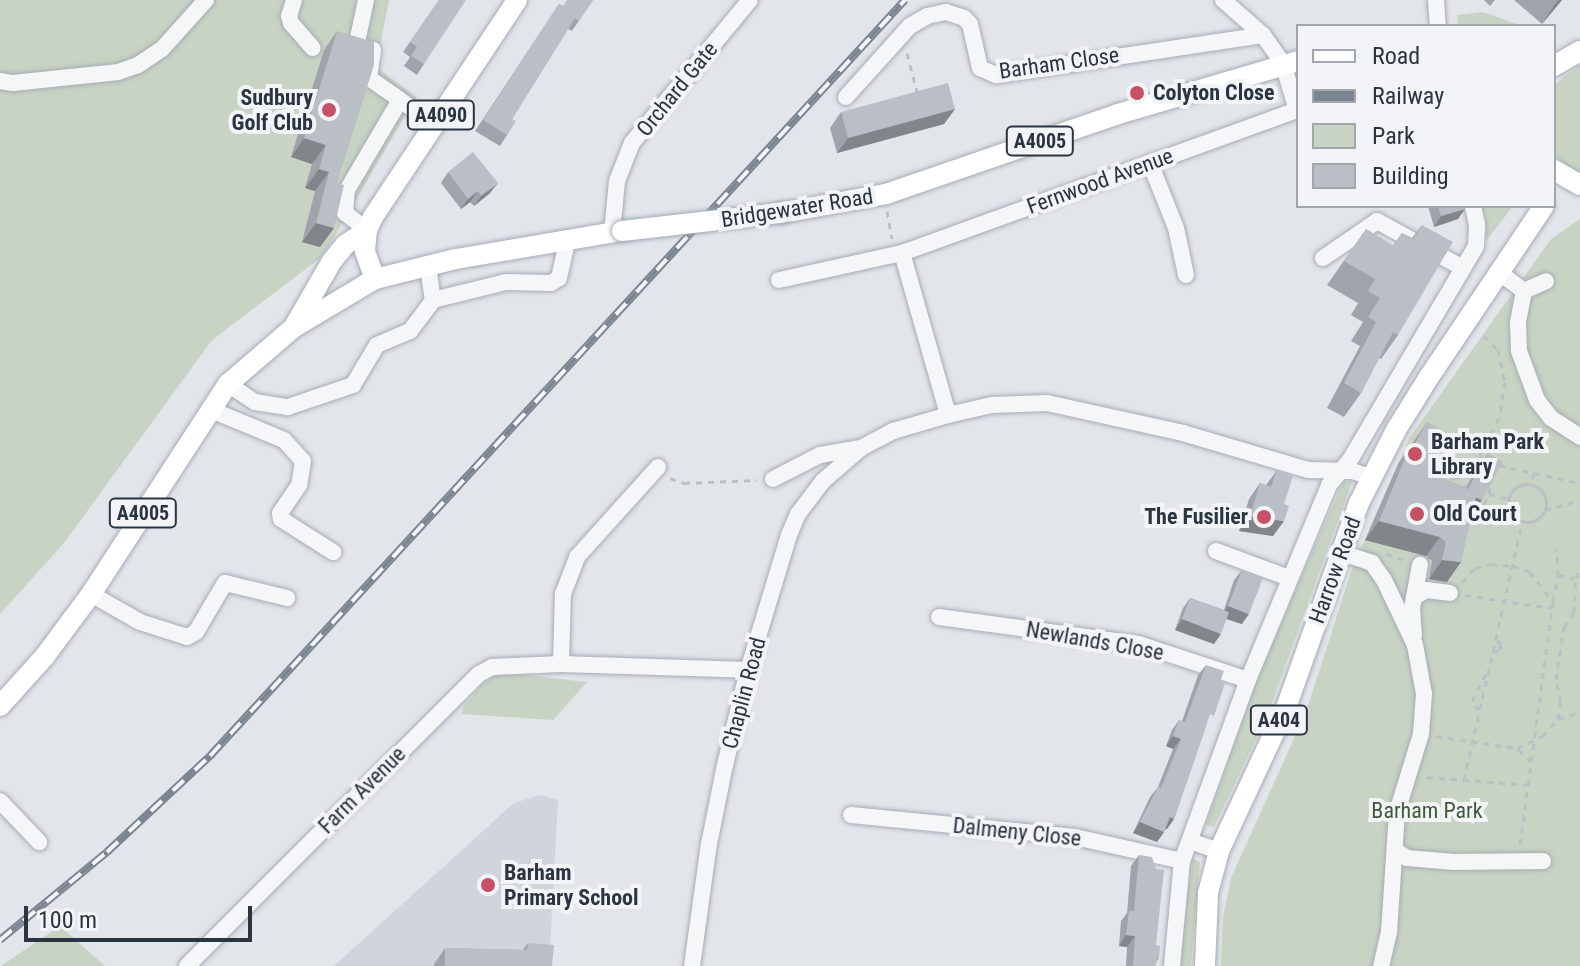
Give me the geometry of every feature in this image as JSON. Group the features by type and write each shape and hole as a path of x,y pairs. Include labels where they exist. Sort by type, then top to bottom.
{"main road":[{"name":"A4090","path":"367,230 517,0"},
{"path":"1556,65 1580,51"},
{"name":"Bridgewater Road","path":"0,706 45,656 91,594 228,384 293,328 375,279 568,238 781,213 886,194 1118,114 1290,62"},
{"name":"Harrow Road","path":"1205,966 1208,893 1219,851 1287,705 1339,552 1371,477 1429,377 1543,208"},
{"name":"Bridgewater Road","path":"293,328 332,261 345,245 367,230"},
{"path":"367,230 365,251 375,279"}],"street":[{"path":"0,81 13,83 118,72 138,65 162,49 206,0"},
{"path":"366,0 356,47 373,50 369,78 434,124"},
{"name":"Orchard Gate","path":"617,232 617,181 632,143 750,0"},
{"path":"1223,0 1290,62 1296,98"},
{"path":"1436,0 1438,24"},
{"path":"291,5 313,48"},
{"name":"Barham Close","path":"846,97 910,26 927,16 946,12 964,18 970,24 980,68 996,75 1263,35"},
{"path":"367,230 345,213 347,190 400,100"},
{"name":"Fernwood Avenue","path":"779,280 797,273 902,253 1296,111"},
{"path":"1150,163 1176,228 1186,275"},
{"name":"Harrow Road","path":"1172,966 1182,861 1248,680 1329,485 1350,460 1476,246 1477,225 1473,208"},
{"path":"1323,258 1377,221 1463,268"},
{"path":"228,384 255,402 288,407 353,385 377,345 410,331 433,300 506,282 551,283 559,278 568,238"},
{"path":"902,253 948,415"},
{"path":"428,266 433,300"},
{"path":"1500,273 1524,291"},
{"path":"1524,291 1546,281"},
{"path":"1524,291 1518,322 1526,377 1551,418 1580,437"},
{"name":"Chaplin Road","path":"692,966 709,844 748,670 798,514 823,481 861,448 893,431 948,415 992,405 1047,403 1183,433 1308,470 1340,471 1371,477"},
{"path":"209,409 284,440 303,461 299,485 280,513 281,519 333,552"},
{"name":"Chaplin Road","path":"773,479 820,455 861,448"},
{"path":"561,664 563,594 577,557 658,467"},
{"path":"1216,551 1289,578"},
{"path":"1339,552 1372,563 1384,580 1415,645"},
{"path":"1381,553 1384,580"},
{"path":"1381,966 1389,932 1397,812 1421,734 1424,694 1415,645 1414,597 1420,565"},
{"path":"91,594 140,622 187,637 196,632 225,583 287,598"},
{"path":"1414,597 1426,590 1450,593"},
{"name":"Newlands Close","path":"939,617 1139,644 1248,680"},
{"name":"Farm Avenue","path":"187,966 479,674 492,667 561,664 748,670"},
{"path":"0,801 39,842"},
{"name":"Dalmeny Close","path":"851,815 1075,837 1182,861"},
{"path":"1190,841 1219,851"},
{"path":"1396,851 1407,858 1543,861"}],"path":[{"path":"904,41 917,93 931,89"},
{"path":"1458,497 1499,418 1505,382 1498,350 1484,336"},
{"path":"1480,455 1493,464 1580,483"},
{"path":"1478,515 1494,479 1480,455"},
{"path":"658,467 669,478 684,483 773,479"},
{"path":"1442,488 1438,483 1439,476 1445,473 1462,489"},
{"path":"1448,488 1453,481 1471,473"},
{"path":"1531,485 1534,473"},
{"path":"1432,485 1438,483"},
{"path":"1531,485 1513,491 1509,499 1512,515 1522,522 1533,521 1544,511 1580,500"},
{"path":"1531,485 1545,497 1544,511"},
{"path":"1489,494 1509,499"},
{"path":"1464,780 1522,522"},
{"path":"1518,862 1558,575 1556,549"},
{"path":"1381,553 1420,565"},
{"path":"1552,608 1455,594 1475,568 1491,564 1513,566 1530,572 1553,601"},
{"path":"1558,719 1561,701 1556,679 1564,627 1574,612 1576,578 1580,567"},
{"path":"1558,575 1576,578"},
{"path":"1479,710 1472,701 1490,667"},
{"path":"1421,734 1517,748 1543,736 1558,719 1580,712"},
{"path":"1517,748 1531,762"},
{"path":"1427,777 1528,785"}],"shaded area":[{"name":"Barham Primary School","path":"540,795 558,800 549,966 334,966 514,803"}],"green space":[{"path":"0,0 389,0 376,67 416,97 323,256 212,340 64,543 0,614"},
{"path":"1483,12 1516,24 1458,24 1457,15"},
{"path":"1580,65 1580,176 1556,158 1556,83"},
{"path":"1482,208 1511,208 1487,240"},
{"name":"Barham Park","path":"1580,219 1580,966 1221,966 1223,917 1231,878 1306,712 1352,569 1410,437 1551,239"},
{"path":"1343,482 1352,482 1267,716 1214,827 1206,825 1259,674"},
{"path":"505,674 587,682 553,720 462,714 464,705 482,685 493,676"},
{"path":"1192,858 1200,862 1191,966 1180,966"},
{"path":"60,926 105,966 1,966"}],"building":[{"path":"439,0 466,0 424,64 411,56 417,47 410,42"},
{"path":"567,0 593,0 579,21 575,18 512,119 516,121 507,135 483,120 559,4 563,6"},
{"path":"337,31 374,42 374,65 337,183 344,185 334,228 316,223 329,172 319,169 326,145 304,138"},
{"path":"948,83 955,109 848,138 841,112"},
{"path":"473,152 498,183 481,196 478,191 468,199 448,172"},
{"path":"1439,208 1465,209 1441,216"},
{"path":"1422,225 1453,242 1398,335 1393,332 1361,393 1344,383 1376,322 1368,317 1380,298 1368,291 1375,279 1344,261 1366,229 1394,246 1402,233 1413,239"},
{"path":"1427,422 1445,431 1428,472 1468,489 1488,453 1503,462 1482,500 1476,497 1461,562 1442,560 1446,542 1440,537 1379,521 1411,444 1414,445"},
{"path":"1277,470 1293,476 1284,504 1289,506 1284,521 1250,516 1260,483 1271,487"},
{"path":"1242,570 1263,578 1249,614 1228,606"},
{"path":"1190,598 1229,612 1221,634 1182,619"},
{"path":"1206,665 1224,671 1220,682 1225,683 1214,716 1210,714 1174,819 1170,817 1164,832 1140,822 1158,787 1161,788 1181,739 1173,736 1179,720 1185,722"},
{"path":"1139,855 1152,857 1156,869 1164,870 1156,966 1133,966 1135,936 1126,935 1129,911 1134,911"},
{"path":"528,943 554,945 552,966 445,966 445,948 527,950"}],"railway":[{"path":"0,940 107,852 210,756 905,0"}],"place":[{"name":"Colyton Close","path":"1137,93"},
{"name":"Sudbury Golf Club","path":"329,110"},
{"name":"Barham Park Library","path":"1415,454"},
{"name":"Old Court","path":"1417,514"},
{"name":"The Fusilier","path":"1264,517"},
{"name":"Barham Primary School","path":"488,885"}]}
